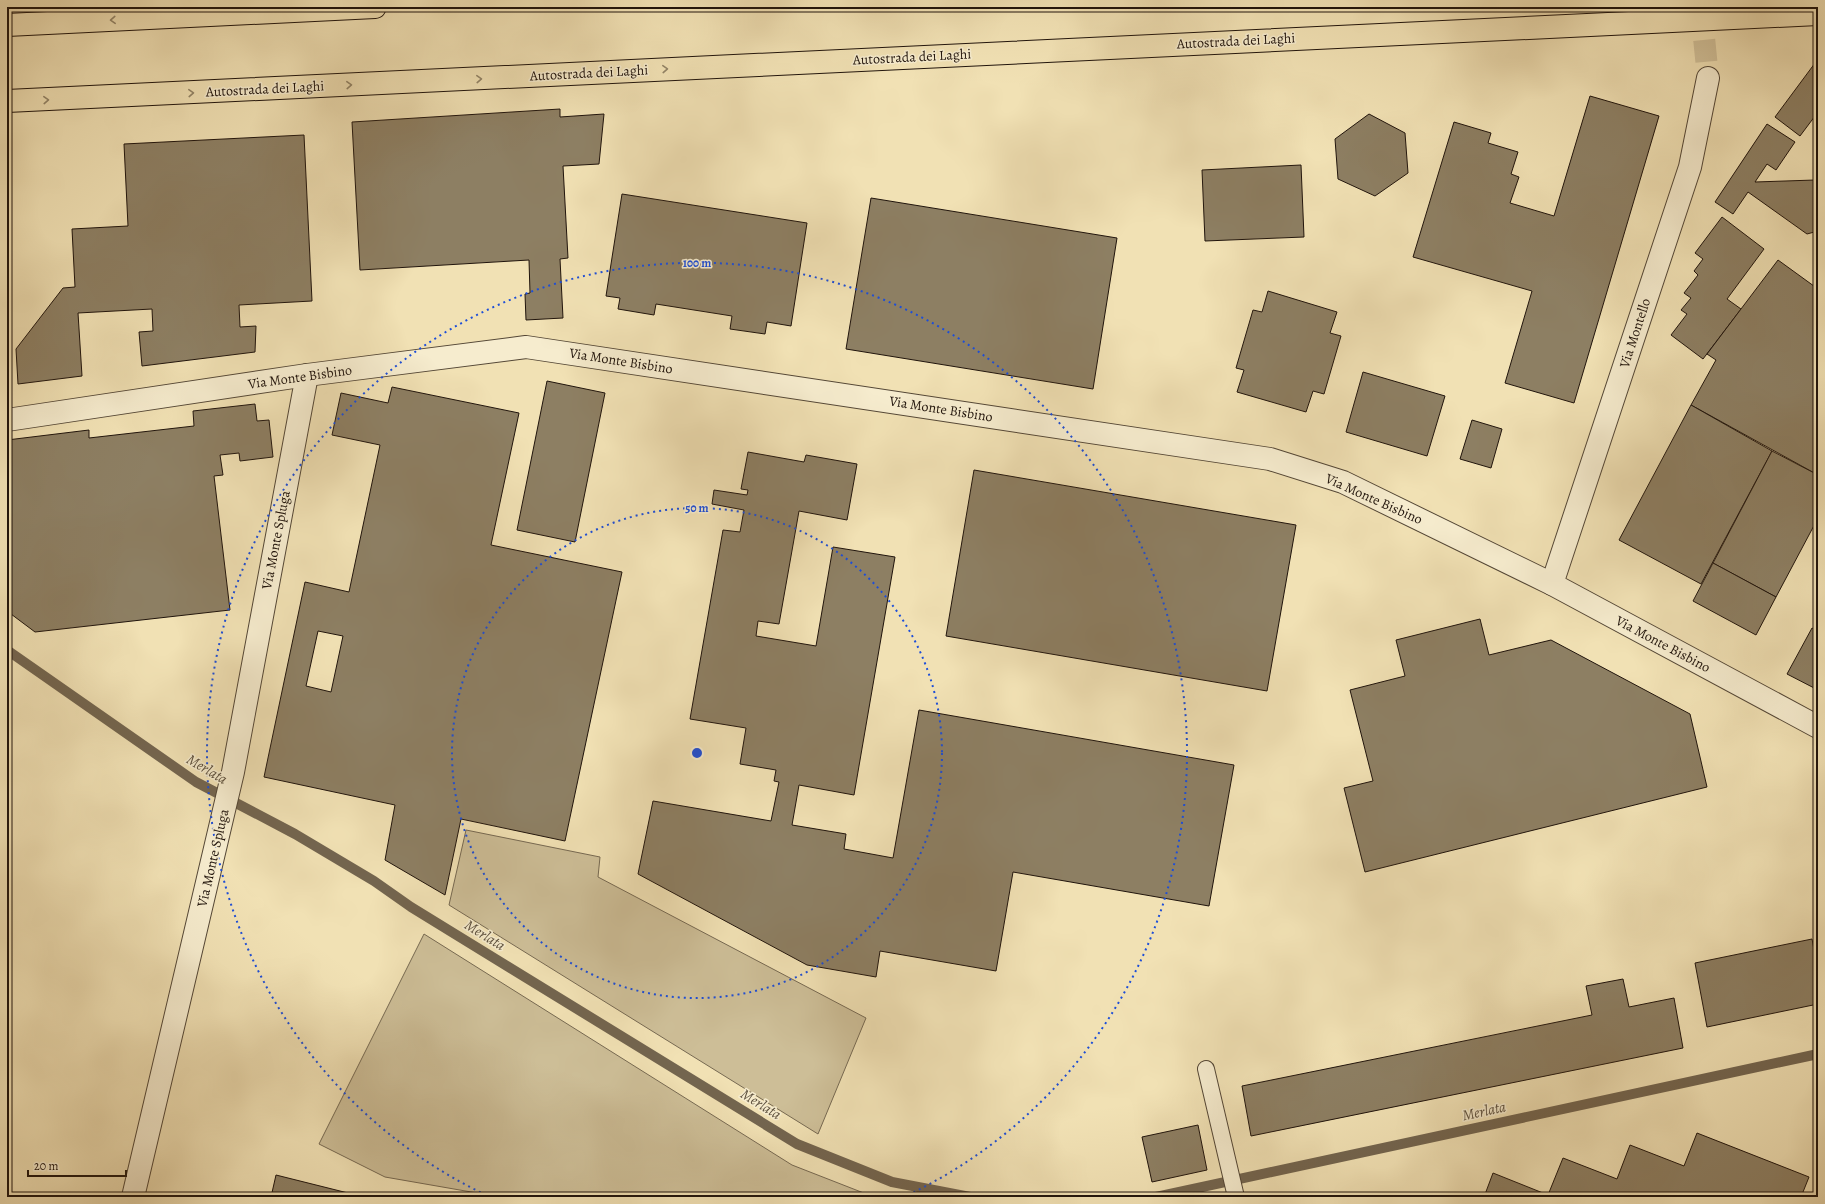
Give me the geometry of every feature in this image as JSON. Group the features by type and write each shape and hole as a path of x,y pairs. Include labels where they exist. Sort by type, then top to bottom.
{"highway":[{"path":"214,7 278,12"},
{"path":"7,25 375,7"},
{"name":"Autostrada dei Laghi","path":"7,102 1818,14"}],"street":[{"name":"Via Montello","path":"1552,584 1690,167 1708,78"},
{"name":"Via Monte Bisbino","path":"7,420 307,375 526,347 1270,459 1343,482 1552,584 1818,727"},
{"name":"Via Monte Spluga","path":"133,1197 233,772 307,375"}],"lane":[{"path":"1206,1069 1236,1197"}],"shaded area":[{"path":"466,830 600,857 598,877 866,1018 818,1134 449,905"},
{"path":"424,934 792,1165 874,1197 500,1197 385,1177 319,1144"}],"building":[{"path":"1818,59 1818,112 1800,136 1775,117"},
{"path":"1590,96 1659,116 1574,403 1505,383 1532,291 1413,257 1454,122 1491,133 1488,143 1518,152 1511,174 1519,177 1510,203 1554,216"},
{"path":"560,109 560,117 604,114 599,164 563,166 568,258 560,259 563,318 526,320 525,294 530,293 529,260 360,270 352,122"},
{"path":"1369,114 1405,133 1408,173 1375,196 1338,179 1335,139"},
{"path":"1767,124 1795,142 1776,170 1767,164 1755,182 1815,180 1818,182 1818,231 1807,234 1748,192 1733,214 1715,202"},
{"path":"304,135 312,301 239,305 240,327 256,326 255,352 142,366 139,332 153,331 152,309 78,313 82,376 18,384 16,349 63,288 75,287 72,229 128,226 124,144"},
{"path":"1301,165 1304,237 1205,241 1202,170"},
{"path":"622,194 807,223 791,326 767,322 765,334 730,329 732,316 656,304 654,315 618,309 620,298 606,296"},
{"path":"871,198 1117,238 1093,389 846,349"},
{"path":"1722,217 1764,249 1727,299 1741,309 1703,359 1671,335 1687,314 1681,310 1691,298 1684,293 1698,275 1694,271 1703,259 1695,253"},
{"path":"1778,260 1818,289 1818,475 1691,405 1716,360 1707,354"},
{"path":"1268,291 1337,312 1330,333 1341,336 1324,394 1313,391 1306,412 1237,392 1244,370 1236,368 1253,310 1262,312"},
{"path":"1363,372 1445,396 1427,456 1346,432"},
{"path":"547,381 605,393 575,542 517,530"},
{"path":"392,387 519,413 491,545 622,572 565,841 461,819 445,895 385,860 395,805 264,777 305,582 349,592 380,445 332,435 341,393 388,403","holes":["318,631 343,636 331,692 306,686"]},
{"path":"255,404 257,421 269,420 273,457 240,461 239,453 220,455 223,475 214,476 230,610 35,632 7,611 7,440 89,430 89,438 194,426 193,411"},
{"path":"1691,405 1772,451 1701,584 1619,540"},
{"path":"1472,420 1502,429 1491,468 1460,459"},
{"path":"1772,451 1818,475 1818,518 1776,597 1713,563"},
{"path":"748,452 804,462 806,455 857,464 847,520 799,511 779,624 758,621 756,636 816,646 833,547 895,557 854,795 799,785 792,825 846,834 844,849 893,858 919,710 1234,765 1209,906 1013,872 996,971 880,951 876,977 807,965 638,874 653,801 771,821 779,782 774,781 776,770 740,764 746,728 690,719 723,530 740,532 744,510 712,504 714,490 747,495 748,490 741,489"},
{"path":"974,470 1296,525 1267,691 946,636"},
{"path":"1713,563 1776,597 1756,635 1693,601"},
{"path":"1480,619 1489,655 1551,640 1690,714 1707,787 1365,872 1344,788 1373,781 1350,690 1405,676 1396,640"},
{"path":"1812,628 1818,631 1818,690 1787,674"},
{"path":"1812,939 1818,972 1818,1004 1707,1027 1695,963"},
{"path":"1623,979 1629,1007 1674,998 1683,1048 1251,1136 1242,1086 1592,1015 1586,986"},
{"path":"1198,1125 1207,1170 1152,1182 1142,1137"},
{"path":"1697,1133 1809,1177 1801,1197 1484,1197 1493,1173 1548,1195 1563,1158 1617,1179 1630,1145 1684,1166"},
{"path":"276,1175 360,1196 360,1197 271,1197"}],"waterway":[{"name":"Merlata","path":"7,650 196,782 295,834 374,881 411,907 797,1144 892,1182 970,1197"},
{"name":"Merlata","path":"1156,1197 1818,1054"}],"tunnel":[{"path":"1701,7 1708,78"}]}
